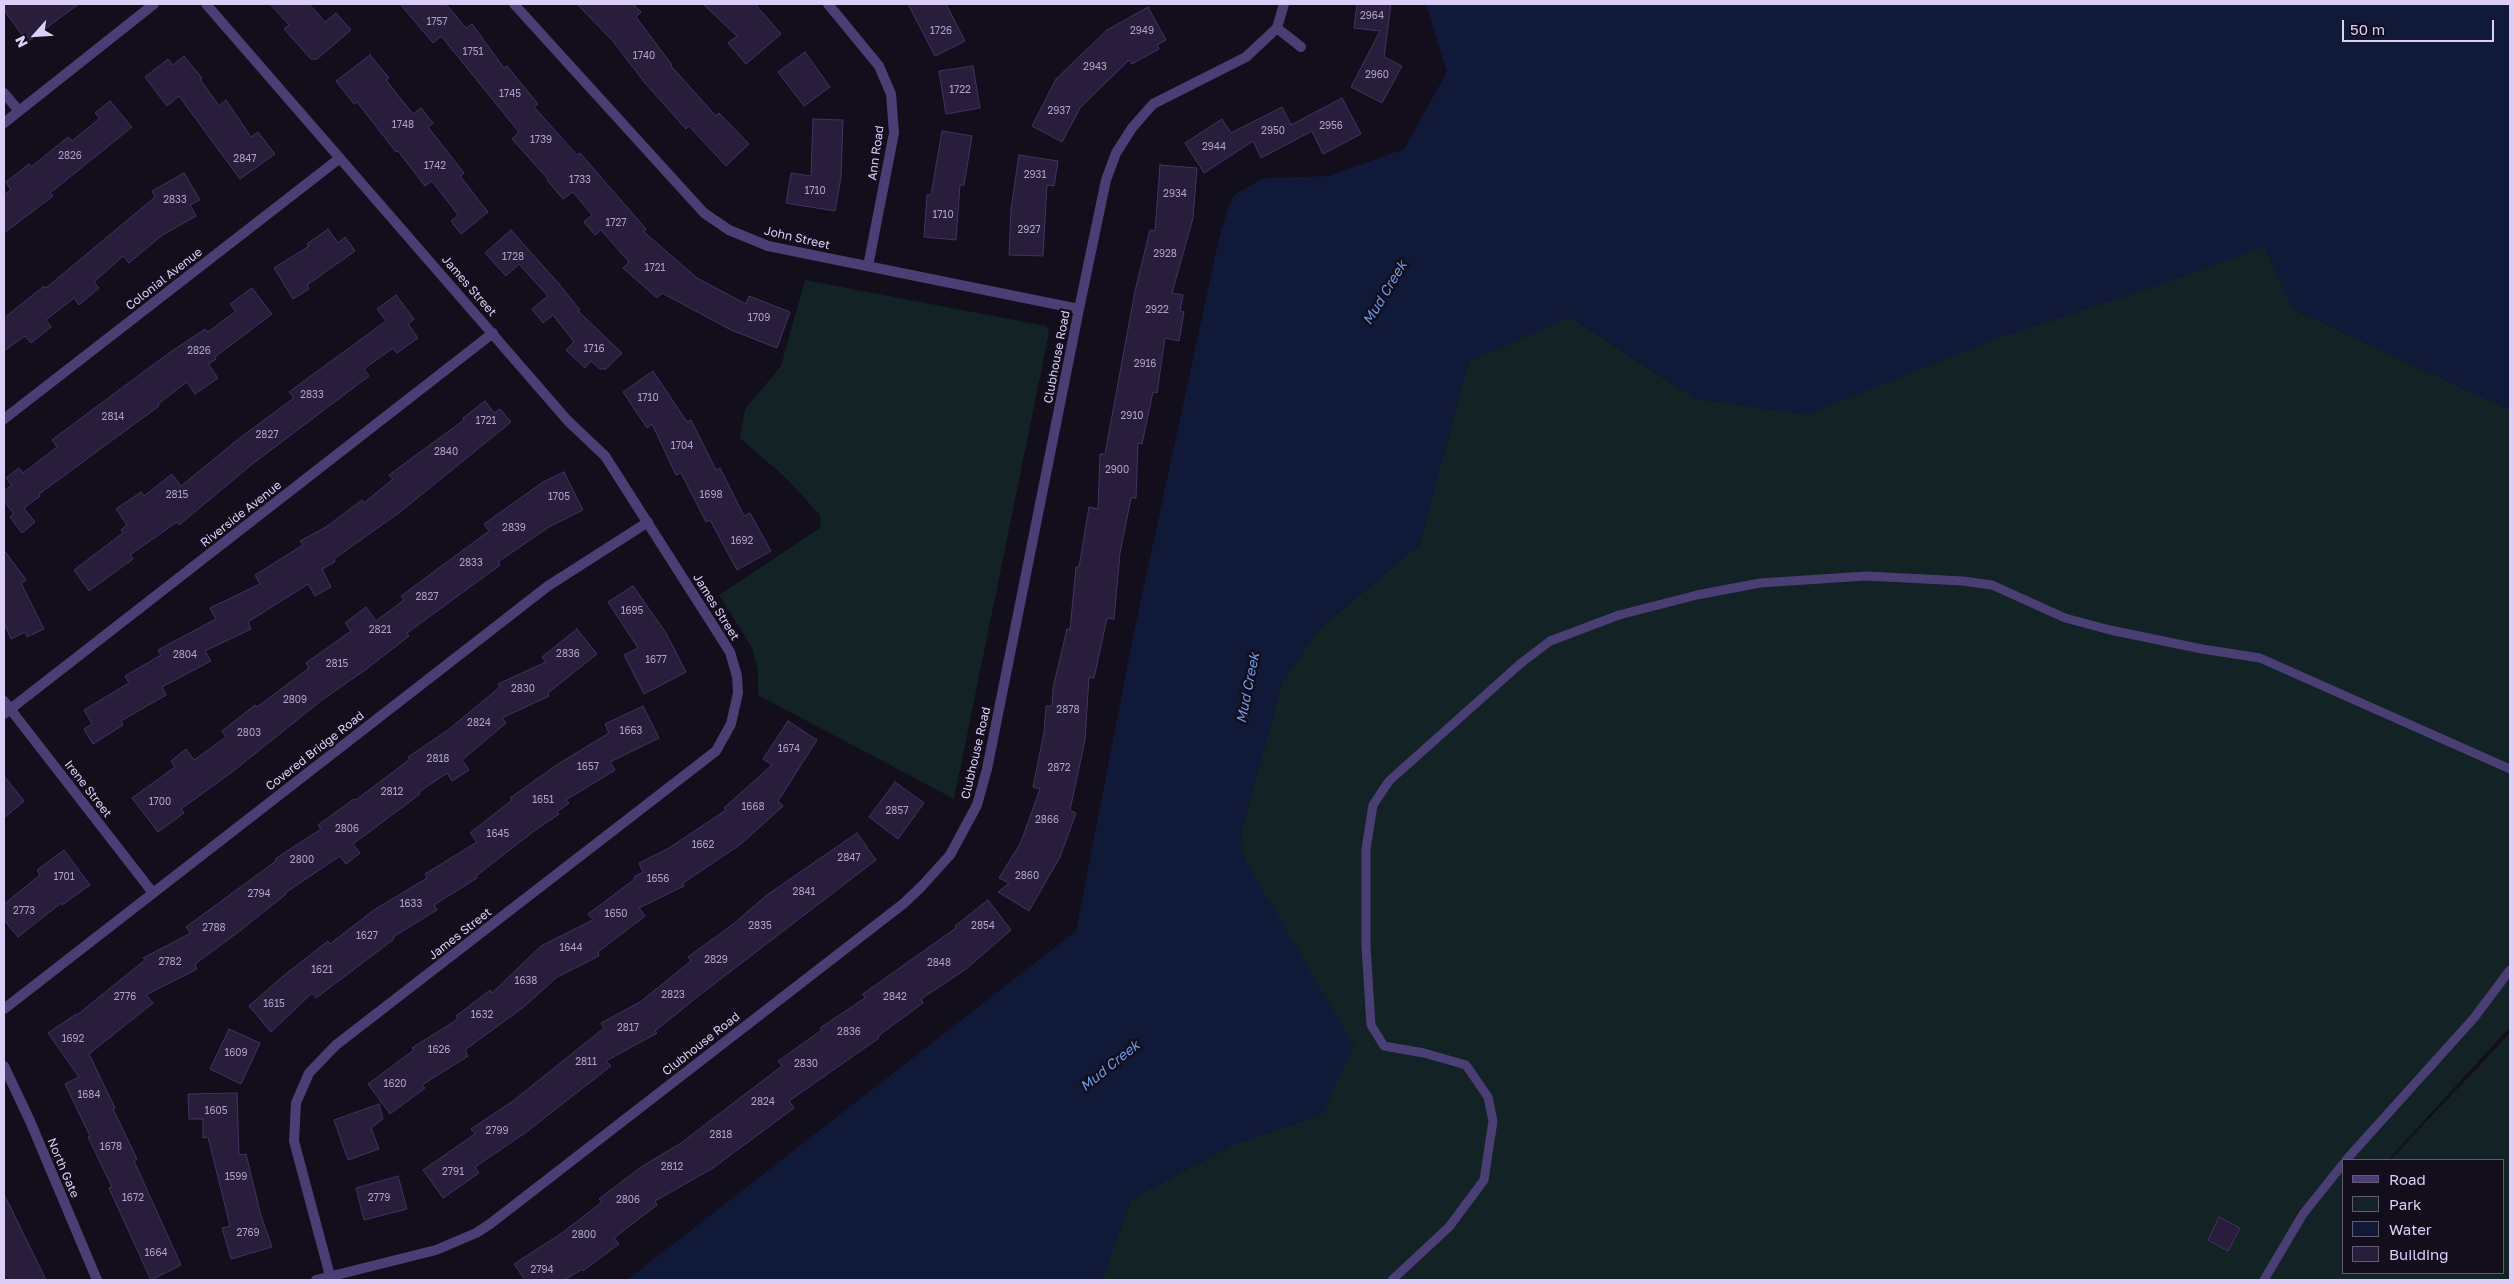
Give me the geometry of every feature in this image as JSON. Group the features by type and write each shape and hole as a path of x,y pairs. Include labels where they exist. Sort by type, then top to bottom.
{"street":[{"path":"4,123 154,4"},
{"name":"James Street","path":"206,4 568,421 605,456 730,652 737,676 738,693 731,724 716,751 698,767 336,1045 309,1074 296,1103 294,1141 330,1276"},
{"name":"John Street","path":"514,4 704,213 729,230 768,246 1079,309"},
{"name":"Ann Road","path":"828,4 879,66 891,94 894,133 868,266"},
{"path":"1284,4 1277,28 1301,47"},
{"name":"Clubhouse Road","path":"316,1280 436,1250 476,1233 490,1224 903,904 922,887 950,855 977,805 987,769 1106,180 1116,154 1132,128 1153,104 1246,57 1277,28"},
{"path":"4,93 19,111"},
{"name":"Colonial Avenue","path":"4,419 340,158"},
{"name":"Riverside Avenue","path":"6,708 493,333"},
{"name":"Covered Bridge Road","path":"4,1009 548,586 648,522"},
{"name":"Irene Street","path":"6,708 153,893"},
{"name":"North Gate","path":"4,1066 30,1121 96,1280"}],"lane":[{"path":"1392,1280 1449,1227 1484,1180 1493,1121 1488,1096 1466,1065 1424,1053 1384,1046 1371,1025 1366,946 1366,849 1373,805 1389,781 1520,664 1550,642 1619,615 1697,595 1760,583 1866,576 1963,580 1992,585 2065,618 2110,630 2202,649 2260,658 2510,769"},
{"path":"2347,1159 2474,1018 2510,970"},
{"path":"2264,1280 2303,1214 2342,1165"}],"green space":[{"path":"2265,246 2293,309 2510,410 2510,1027 2389,1159 2342,1159 2342,1274 2504,1274 2504,1159 2391,1159 2510,1033 2510,1280 1102,1280 1131,1199 1233,1145 1322,1114 1239,840 1282,683 1318,630 1419,545 1469,361 1570,317 1696,399 1995,339 2150,288"},
{"path":"805,280 1046,326 1049,333 954,799 758,695 758,672 752,648 719,595 821,527 820,515 785,477 740,438 745,409 781,366"}],"water":[{"name":"Mud Creek","path":"1426,4 2510,4 2510,410 2293,309 2264,247 2150,288 1995,339 1807,415 1696,399 1570,317 1469,361 1419,545 1318,630 1282,683 1239,840 1245,859 1354,1046 1322,1114 1233,1145 1131,1199 1102,1280 627,1280 1076,931 1134,632 1219,239 1228,208 1234,195 1263,178 1329,176 1404,149 1447,72"}],"building":[{"path":"4,4 79,4 27,42 4,10"},
{"path":"270,4 309,4 325,22 336,13 351,30 317,59 311,59 284,29 289,25"},
{"path":"400,4 446,4 466,28 472,24 504,68 507,66 538,104 534,107 577,155 580,153 646,229 644,232 697,278 746,304 749,296 790,312 777,348 731,330 662,293 657,298 623,268 629,262 601,230 595,235 584,222 592,215 573,192 563,199 548,179 512,139 519,132 441,36 433,43"},
{"path":"577,4 633,4 641,12 636,17 671,66 716,116 719,113 749,144 726,166 689,126 686,129 645,83 612,40"},
{"path":"703,4 755,4 781,34 746,64 728,43 737,36"},
{"path":"908,4 946,4 965,41 935,56"},
{"path":"1357,4 1391,4 1384,57 1402,66 1382,103 1351,87 1380,31 1354,28"},
{"path":"1148,7 1166,40 1157,45 1159,49 1132,64 1129,60 1080,108 1062,142 1032,126 1056,79 1107,30"},
{"path":"805,52 830,87 804,106 778,72"},
{"path":"370,55 389,78 386,80 413,114 421,108 433,123 428,127 464,173 460,176 488,212 461,234 451,221 458,215 432,181 425,186 357,102 354,104 336,81"},
{"path":"184,56 202,78 200,79 219,106 226,100 251,137 258,132 275,154 240,179 179,96 167,106 145,77 168,59 173,65"},
{"path":"973,66 980,108 946,114 939,71"},
{"path":"1342,98 1361,134 1323,154 1312,131 1261,158 1253,141 1204,173 1185,143 1222,119 1231,133 1282,107 1291,125"},
{"path":"110,101 132,127 50,193 53,196 4,233 4,195 11,190 6,182 29,164 31,167 68,137 72,141 100,118 95,113"},
{"path":"813,119 843,120 841,177 835,211 786,203 791,173 811,176"},
{"path":"942,131 972,136 964,185 960,185 956,240 924,237 927,195 931,195"},
{"path":"1019,155 1058,161 1054,186 1047,185 1043,256 1009,255 1011,209"},
{"path":"1160,165 1197,168 1193,218 1172,293 1183,295 1180,311 1184,312 1179,341 1165,338 1157,393 1153,392 1142,444 1138,443 1136,498 1131,498 1120,553 1114,619 1107,618 1094,678 1089,677 1085,740 1070,810 1076,813 1060,857 1029,911 998,892 1009,883 999,878 1021,842 1040,789 1033,787 1044,733 1046,706 1052,706 1053,688 1067,629 1070,630 1076,567 1079,567 1089,507 1098,509 1100,454 1105,454 1135,291 1150,230 1155,231"},
{"path":"184,173 200,200 190,205 196,216 161,236 129,263 123,256 94,282 99,288 79,305 74,298 46,320 51,327 31,343 25,336 4,351 4,318 44,286 46,288 155,197 152,191"},
{"path":"328,229 338,243 345,237 355,251 307,285 309,289 293,299 274,268 309,246 307,244"},
{"path":"511,230 559,284 580,310 578,311 622,353 606,369 600,369 591,361 585,368 566,350 574,342 553,315 543,323 532,309 548,296 519,264 506,276 485,253"},
{"path":"252,288 272,314 208,364 218,378 195,394 187,382 158,404 159,406 39,494 40,496 24,508 35,522 22,533 10,517 14,514 4,501 4,491 12,485 6,478 19,468 23,473 57,447 52,440 169,353 205,329 208,332 236,311 230,304"},
{"path":"396,295 414,319 408,324 418,338 397,353 393,348 364,369 369,376 251,465 179,525 177,522 130,555 133,559 89,591 74,570 123,533 121,530 127,525 116,509 141,492 144,496 172,474 181,486 241,437 294,398 289,392 386,321 377,309"},
{"path":"653,371 687,422 691,420 716,470 720,468 744,516 750,513 771,551 737,570 710,520 706,522 681,473 676,475 652,424 647,428 623,392"},
{"path":"485,401 494,413 500,409 511,422 400,512 334,559 335,562 322,569 331,587 315,596 308,584 248,622 251,629 205,651 211,661 162,687 166,695 121,721 123,725 93,744 84,729 92,724 84,710 129,683 125,676 161,655 158,650 216,619 210,608 260,584 255,575 303,545 300,541 326,527 362,500 364,503 393,479 389,475 464,420 463,418"},
{"path":"564,472 583,510 549,527 498,562 500,565 407,633 409,636 322,700 232,772 181,809 184,813 158,832 132,798 175,767 171,761 186,749 194,760 226,737 222,731 255,705 257,707 309,668 306,663 351,631 345,623 366,607 376,621 404,600 401,596 489,531 484,524 543,482"},
{"path":"4,550 26,580 21,583 44,629 27,637 25,632 11,639 4,623"},
{"path":"633,586 666,633 686,672 644,694 624,655 638,648 608,602"},
{"path":"577,629 597,654 548,693 549,696 502,718 506,723 462,760 469,770 452,781 447,773 419,792 420,794 353,844 360,853 346,864 340,856 285,893 241,930 195,964 197,969 146,995 153,1003 89,1054 115,1108 113,1109 137,1159 134,1161 181,1265 151,1280 109,1188 112,1187 88,1137 90,1136 65,1084 79,1077 48,1033 77,1015 145,960 143,958 191,933 186,927 276,861 275,859 321,829 318,825 354,799 356,800 410,759 408,757 448,730 500,687 498,684 546,662 542,657"},
{"path":"643,706 659,738 610,762 615,770 566,800 569,803 557,812 559,814 476,876 477,878 434,905 437,910 393,937 394,939 316,998 312,993 271,1032 249,1006 328,941 330,944 374,910 427,878 425,874 477,842 470,833 512,800 510,798 558,764 609,733 605,724"},
{"path":"788,721 817,740 778,801 783,806 741,844 683,883 684,886 639,908 645,916 598,952 599,956 557,977 525,1006 465,1050 468,1056 422,1085 425,1088 390,1114 368,1084 414,1050 412,1048 458,1019 456,1016 490,990 492,993 541,946 593,920 588,914 643,872 639,863 669,848 726,810 724,808 772,765 763,759"},
{"path":"4,776 24,801 4,818"},
{"path":"895,782 924,803 898,839 869,817"},
{"path":"857,833 876,860 701,994 655,1031 657,1033 606,1061 611,1066 525,1133 475,1167 479,1173 443,1198 423,1170 475,1134 471,1129 513,1101 604,1028 601,1023 640,1002 691,961 688,957 732,925 767,895"},
{"path":"64,850 90,885 62,905 61,903 18,937 4,920 4,904 40,875 37,870"},
{"path":"988,900 1011,930 966,969 921,999 923,1003 878,1036 879,1038 789,1101 794,1108 713,1168 655,1201 657,1205 614,1238 619,1244 583,1271 582,1269 565,1280 525,1280 514,1264 562,1233 602,1202 599,1199 641,1167 681,1143 782,1066 778,1061 822,1030 820,1028 865,998 863,994 956,928 955,926"},
{"path":"229,1029 260,1043 241,1084 210,1069"},
{"path":"237,1093 239,1155 246,1154 261,1216 272,1247 231,1259 222,1228 230,1226 208,1137 203,1138 203,1119 189,1119 188,1094"},
{"path":"379,1104 383,1119 371,1128 379,1149 348,1160 334,1120"},
{"path":"398,1176 407,1209 364,1220 356,1188"},
{"path":"4,1194 46,1280 4,1280"},
{"path":"2219,1217 2240,1228 2228,1251 2208,1240"}]}
